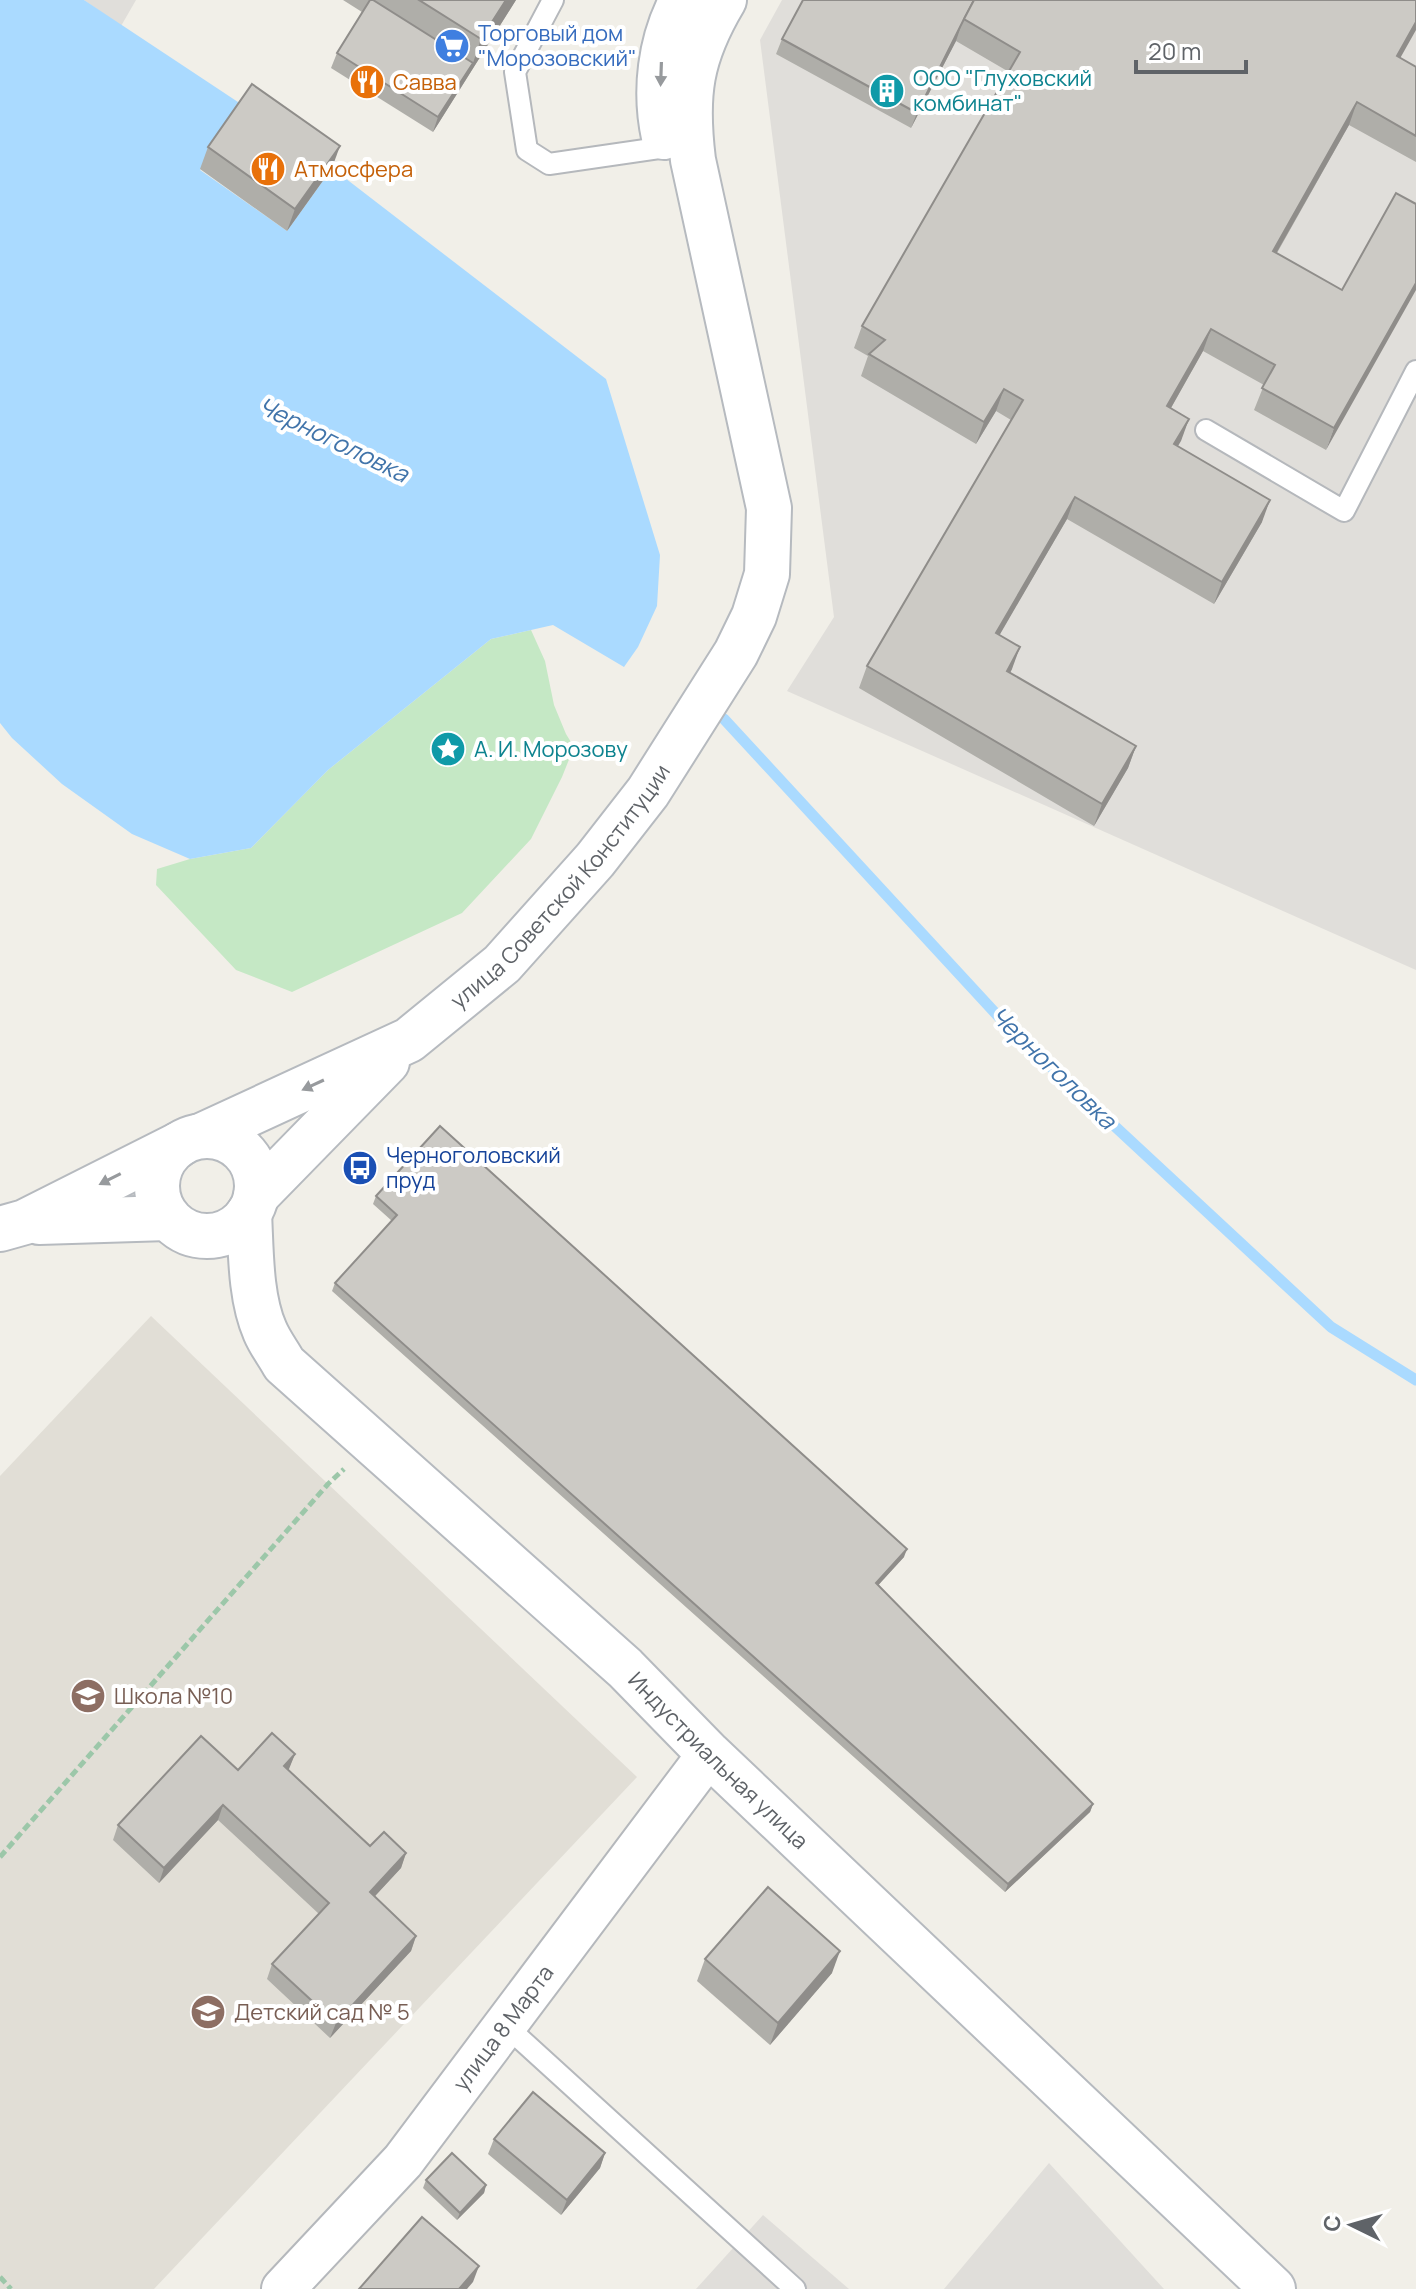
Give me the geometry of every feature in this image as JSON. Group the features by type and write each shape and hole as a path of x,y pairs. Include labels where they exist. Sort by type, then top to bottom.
{"street":[{"name":"улица Советской Конституции","path":"682,0 665,38 660,68 661,124 697,303 769,508"},
{"name":"улица Советской Конституции","path":"12,1226 409,1040 502,964 595,860 648,792 736,653 754,616 767,574 769,508 693,160 689,122 691,82 706,31 724,0"},
{"path":"12,1226 173,1222 192,1234 216,1235 239,1226 253,1205 409,1040"},
{"path":"253,1205 257,1180 244,1152 232,1142 217,1137 190,1140 167,1155 157,1187 160,1203 173,1222 256,1297"},
{"name":"Индустриальная улица","path":"253,1205 251,1265 256,1297 264,1330 284,1364 625,1668 709,1754 1273,2289"},
{"name":"улица 8 Марта","path":"283,2289 403,2161 709,1754"}],"lane":[{"path":"553,0 515,72 527,150 549,164 666,147"},
{"path":"1206,430 1344,511 1416,371"},
{"path":"505,2025 795,2289"}],"path":[{"path":"0,1857 328,1484 372,1442"},
{"path":"0,2277 11,2289"}],"shaded area":[{"path":"84,0 136,0 121,26"},
{"path":"782,0 1416,0 1416,970 787,691 834,617 760,40"},
{"name":"Детский сад № 5","path":"151,1316 637,1777 154,2289 0,2289 0,1476"},
{"path":"1049,2163 1164,2289 944,2289"},
{"path":"763,2215 849,2289 696,2289"}],"green space":[{"path":"531,630 545,661 554,705 574,747 531,839 462,913 292,992 236,970 156,885 157,869 190,859 251,848 328,770 491,639"}],"water":[{"path":"0,0 84,0 244,106 200,170 287,231 332,168 606,379 660,555 657,606 638,647 624,667 553,625 491,639 328,770 251,848 190,859 132,834 62,784 12,738 0,723"}],"building":[{"path":"370,0 473,63 438,117 337,53"},
{"path":"419,0 506,0 481,39"},
{"name":"ООО \"Глуховский комбинат\"","path":"803,0 974,0 917,113 782,39"},
{"path":"974,0 1416,0 1416,22 1397,56 1416,67 1416,136 1357,102 1273,251 1342,290 1396,193 1416,204 1416,283 1334,428 1262,388 1275,365 1211,329 1167,406 1189,419 1174,444 1270,500 1222,582 1075,497 996,633 1020,647 1007,671 1136,746 1102,804 867,666 1023,400 1004,389 984,422 869,354 885,340 862,326 1020,52 964,19"},
{"path":"252,84 340,146 295,209 208,147"},
{"path":"440,1126 907,1549 876,1583 1093,1804 1008,1884 335,1283 397,1215 376,1196"},
{"path":"272,1733 295,1754 284,1766 370,1846 384,1832 406,1853 370,1892 416,1936 336,2023 272,1964 329,1903 223,1805 164,1868 118,1825 201,1736 238,1770"},
{"path":"768,1887 840,1951 778,2023 705,1959"},
{"path":"533,2092 605,2153 567,2200 494,2139"},
{"path":"452,2153 486,2185 460,2213 426,2180"},
{"path":"422,2217 479,2266 459,2289 359,2289"}],"waterway":[{"name":"Черноголовка","path":"724,719 1010,1029 1331,1327 1416,1380"}],"place":[{"name":"Торговый дом \"Морозовский\"","path":"452,46"},
{"name":"Савва","path":"367,82"},
{"name":"ООО \"Глуховский комбинат\"","path":"887,91"},
{"name":"Атмосфера","path":"268,169"},
{"name":"А. И. Морозову","path":"448,749"},
{"name":"Черноголовский пруд","path":"360,1168"},
{"name":"Школа №10","path":"88,1696"},
{"name":"Детский сад № 5","path":"208,2012"}]}
